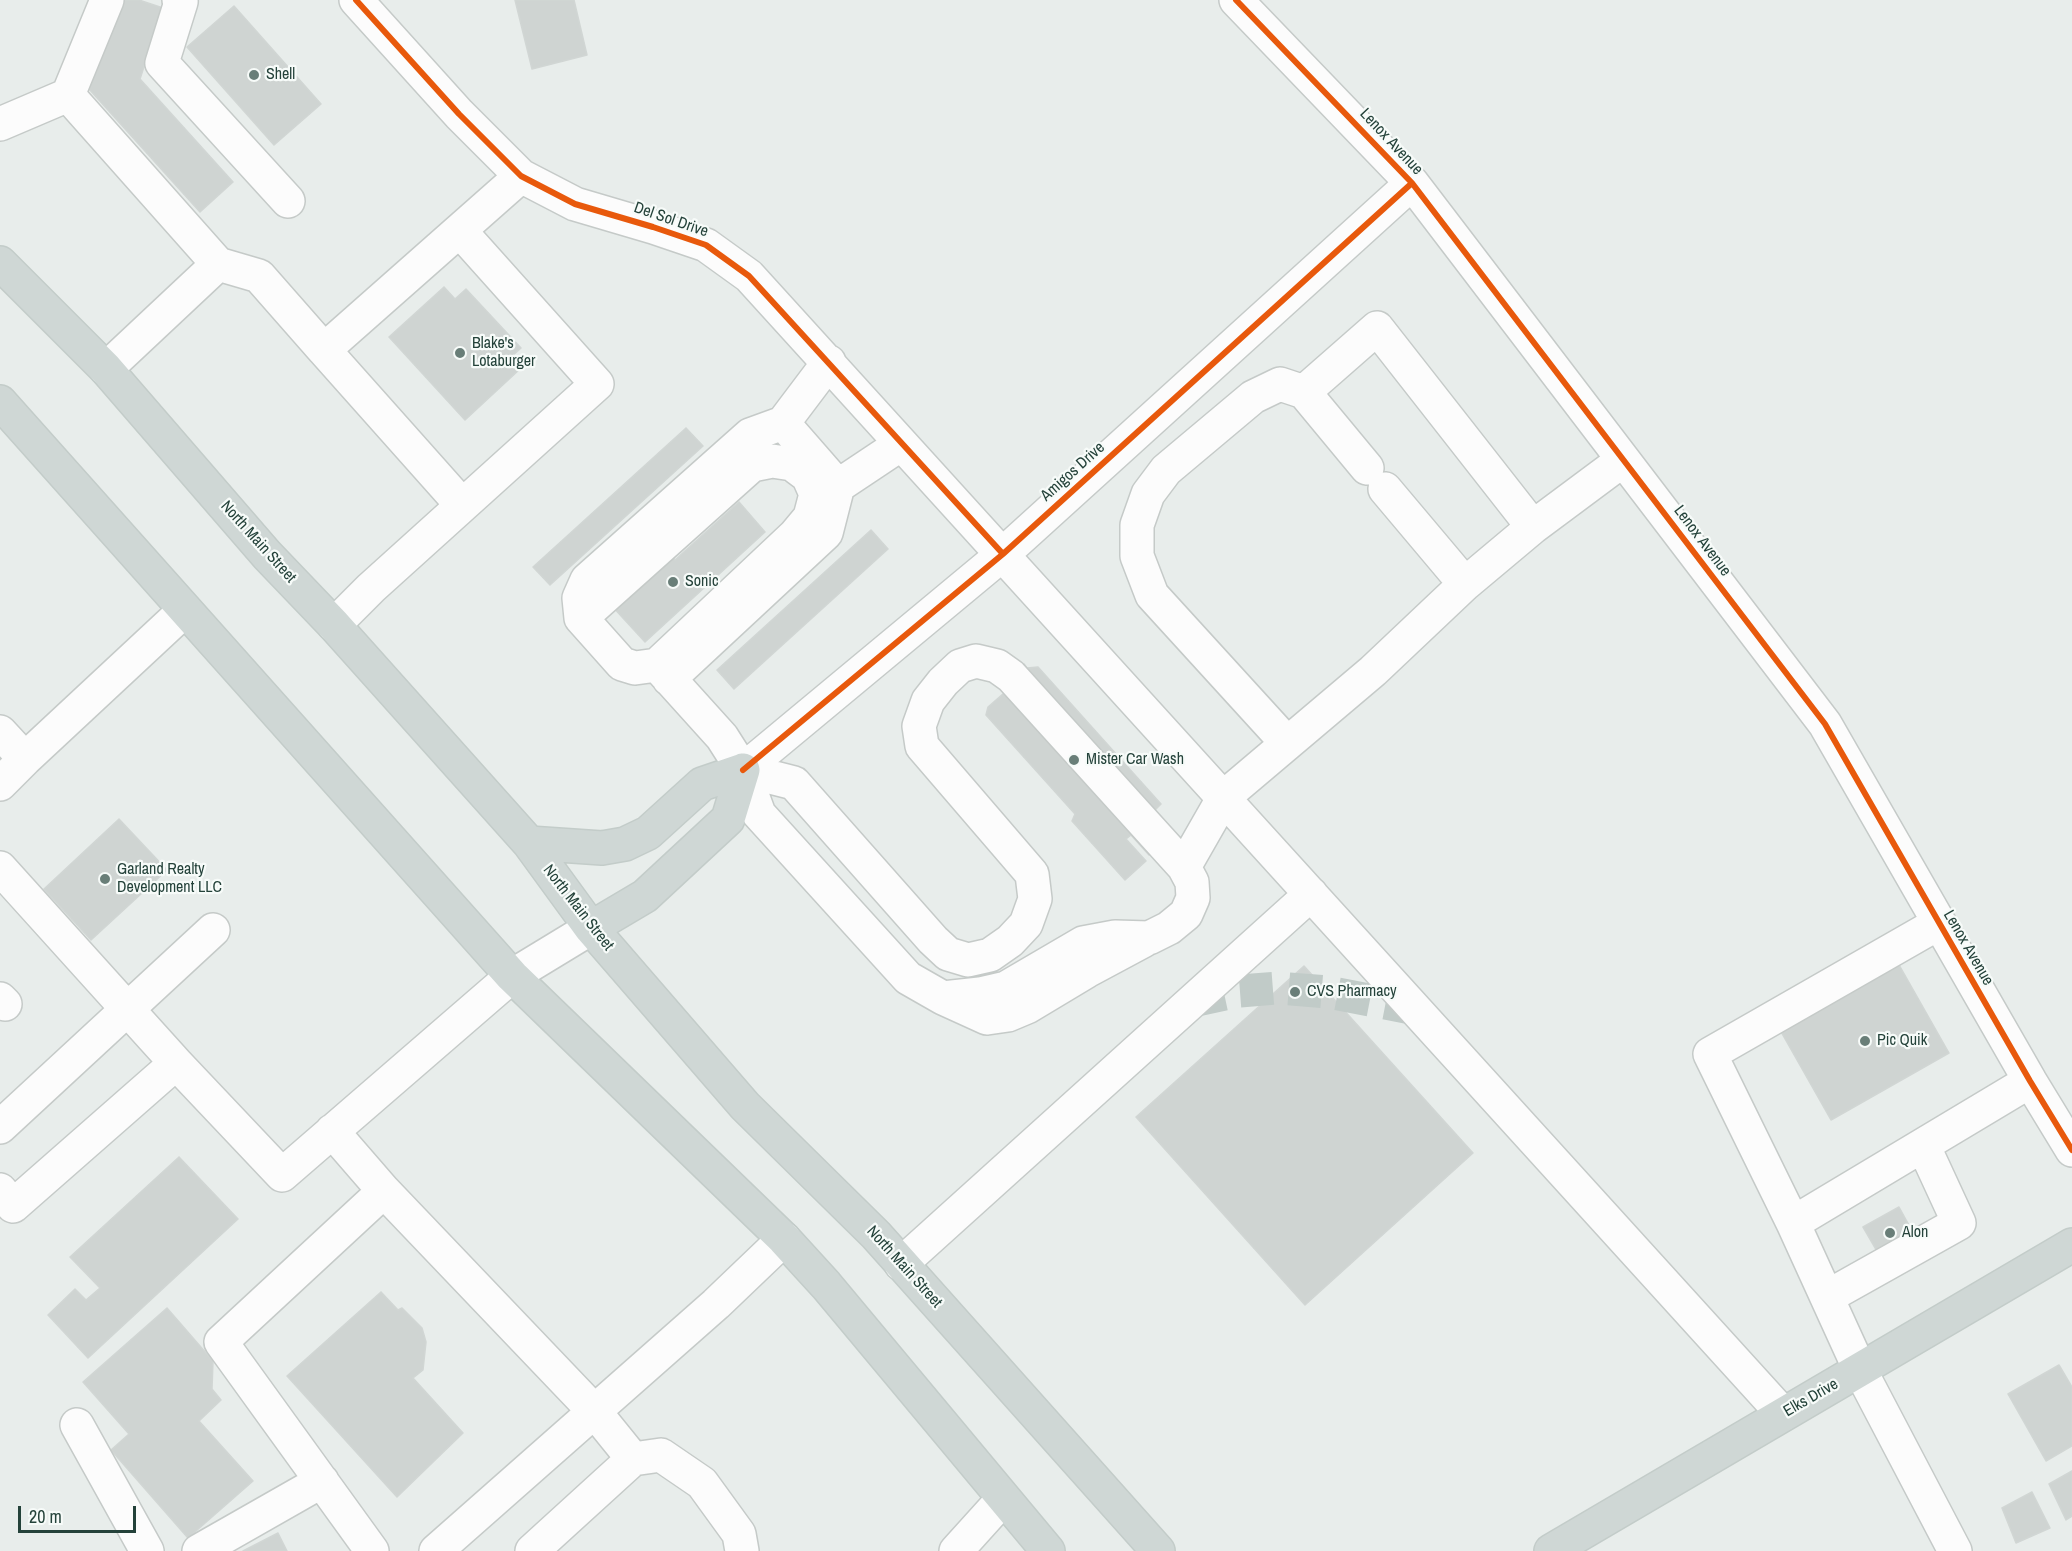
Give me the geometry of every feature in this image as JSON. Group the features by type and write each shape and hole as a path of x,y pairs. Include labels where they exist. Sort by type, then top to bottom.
{"main road":[{"name":"North Main Street","path":"0,263 106,369 267,555 334,625 529,843 591,928 745,1106 876,1235 1158,1551"},
{"path":"0,402 512,976 784,1239 1048,1551"},
{"path":"529,843 602,848 625,844 648,833 702,784 742,770"},
{"path":"591,928 645,896 728,819 742,770"},
{"name":"Elks Drive","path":"1551,1551 2072,1245"}],"street":[{"path":"0,124 68,95 107,0"},
{"path":"179,0 181,2 162,63 288,201"},
{"name":"Del Sol Drive","path":"356,0 459,114 521,176 575,204 653,226 706,245 749,276 1783,1414"},
{"name":"Lenox Avenue","path":"1236,0 1412,183 1825,724 2072,1150"},
{"path":"68,95 218,264 259,276 462,505"},
{"path":"324,350 521,176"},
{"name":"Amigos Drive","path":"742,770 1003,554 1412,183"},
{"path":"334,625 371,588 597,384 460,231"},
{"path":"106,369 218,264"},
{"path":"1304,392 1377,328 1533,527"},
{"path":"742,770 794,783 948,954 968,960 990,955 1010,942 1026,924 1035,899 1032,874 922,746 919,726 928,701 960,666 976,661 997,666 1011,676 1185,867 1192,882 1193,898 1186,914 1169,928 1149,938 1115,937 1083,943 1006,988 980,994 943,998 908,978 759,814 742,770 722,737 663,672 622,664 581,618 579,597 587,580 750,435 783,423 829,362"},
{"path":"1287,743 1152,595 1137,556 1137,525 1148,494 1167,470 1253,397 1280,384 1304,392 1465,584"},
{"path":"783,423 838,486"},
{"path":"663,672 826,533 838,486 901,444"},
{"path":"1185,867 1224,797 1373,671 1465,584 1533,527 1623,460"},
{"path":"581,618 752,465 772,461 792,464 808,476 816,495 810,517 663,672"},
{"path":"0,784 185,610"},
{"path":"0,732 25,759"},
{"path":"0,868 176,1063 282,1175 512,976 591,928"},
{"path":"901,1264 1311,894"},
{"path":"1939,923 1710,1054 1793,1222 1860,1370 1955,1551"},
{"path":"0,1126 213,930"},
{"path":"0,1190 13,1206 176,1063"},
{"path":"1793,1222 2030,1081"},
{"path":"332,1131 384,1191 594,1412 633,1459"},
{"path":"1827,1297 1959,1223 1923,1145"},
{"path":"372,1551 221,1342 384,1191"},
{"path":"436,1551 716,1304 784,1239"},
{"path":"77,1425 147,1551"},
{"path":"532,1551 633,1459 662,1455 702,1483 740,1534 742,1551"},
{"path":"199,1551 322,1481"},
{"path":"956,1551 1004,1499"}],"building":[{"path":"118,0 139,0 163,8 140,79 233,182 200,212 89,89"},
{"path":"515,0 574,0 587,55 532,69"},
{"name":"Shell","path":"234,6 321,104 274,145 187,47"},
{"name":"Blake's Lotaburger","path":"444,287 455,299 466,289 521,348 510,358 520,369 465,420 389,337"},
{"path":"686,428 703,446 550,585 533,567"},
{"name":"Sonic","path":"739,502 765,532 645,642 611,605 669,552 675,560"},
{"path":"871,530 888,549 734,689 717,670"},
{"name":"Mister Car Wash","path":"1024,664 1027,668 1038,667 1161,804 1155,810 1173,832 1149,855 1131,835 1126,839 1146,861 1125,880 1072,821 1075,814 986,715 988,707 1004,693 998,687"},
{"path":"119,819 167,870 91,940 44,889"},
{"name":"Pic Quik","path":"1898,963 1949,1053 1831,1120 1780,1030"},
{"name":"CVS Pharmacy","path":"1304,966 1473,1153 1305,1305 1136,1117"},
{"path":"179,1157 238,1219 88,1358 48,1315 75,1289 86,1300 100,1288 70,1257"},
{"name":"Alon","path":"1899,1207 1916,1238 1881,1258 1863,1227"},
{"path":"381,1292 398,1310 402,1308 422,1328 426,1342 423,1370 413,1378 463,1433 397,1497 287,1376"},
{"path":"167,1308 213,1361 212,1389 221,1400 199,1421 253,1481 188,1538 111,1450 129,1434 83,1382"},
{"path":"2059,1365 2072,1387 2072,1446 2046,1461 2008,1394"},
{"path":"2072,1471 2072,1516 2066,1520 2049,1484"},
{"path":"2032,1492 2050,1528 2016,1543 2002,1508"},
{"path":"278,1533 287,1551 243,1551"}],"tunnel":[{"path":"1192,1001 1239,991 1278,988 1328,992 1416,1009"}],"cycle path":[{"path":"356,0 459,114 521,176 575,204 706,245 749,276 1003,554"},
{"path":"1236,0 1412,183 1825,724 2072,1150"},
{"path":"743,770 1003,554 1412,183"}],"place":[{"name":"Shell","path":"254,75"},
{"name":"Blake's Lotaburger","path":"460,353"},
{"name":"Sonic","path":"673,582"},
{"name":"Mister Car Wash","path":"1074,760"},
{"name":"Garland Realty Development LLC","path":"105,879"},
{"name":"CVS Pharmacy","path":"1295,992"},
{"name":"Pic Quik","path":"1865,1041"},
{"name":"Alon","path":"1890,1233"}]}
